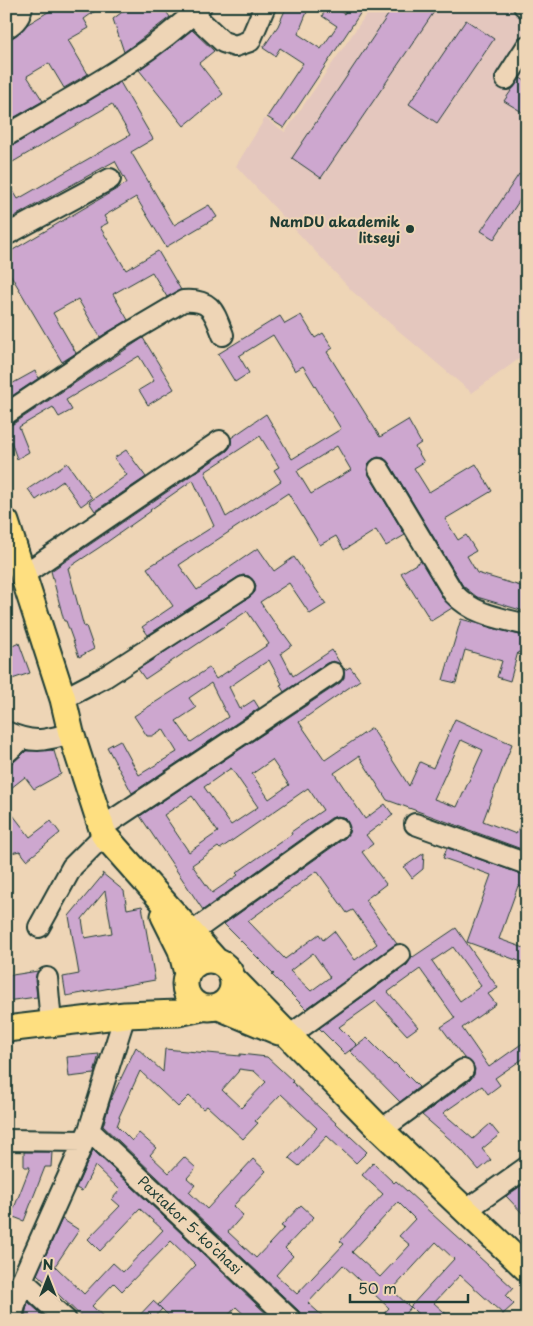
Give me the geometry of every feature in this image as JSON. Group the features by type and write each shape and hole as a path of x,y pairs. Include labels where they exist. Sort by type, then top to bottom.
{"main road":[{"path":"6,522 63,699 71,733 102,832 216,961"},
{"path":"147,885 181,950 188,998 194,1004 210,1007 289,1036"},
{"path":"6,1029 125,1015 178,1013 210,1007 226,1002 231,995 233,979 230,971 216,961 199,962 192,966 186,981 166,1000 125,1015"},
{"path":"233,979 381,1130 527,1269"}],"street":[{"path":"6,28 12,25 21,13 22,6"},
{"path":"6,136 129,62 170,33 197,10 223,42 235,46 250,42 266,6"},
{"path":"506,79 527,46"},
{"path":"6,235 110,179"},
{"path":"6,414 117,340 183,301 195,300 204,303 214,311 223,335"},
{"path":"23,575 220,441"},
{"path":"379,469 454,594 462,603 477,612 527,625"},
{"path":"63,699 105,677 244,586"},
{"path":"39,927 72,867 102,832 333,672"},
{"path":"6,753 14,735 42,741 71,733"},
{"path":"415,824 527,864"},
{"path":"191,934 338,828"},
{"path":"289,1036 400,955"},
{"path":"47,978 51,1023"},
{"path":"11,1320 22,1280 86,1136 125,1015"},
{"path":"381,1130 463,1070"},
{"path":"6,1140 86,1136"},
{"name":"Paxtakor 5-koʻchasi","path":"86,1136 291,1320"},
{"path":"465,1210 527,1167"},
{"path":"22,1280 66,1320"}],"shaded area":[{"name":"NamDU akademik litseyi","path":"372,6 527,6 527,353 472,393 352,291 236,166 265,118 285,132"}],"building":[{"path":"58,6 102,6 84,19 89,28 68,40 88,74 64,88 49,63 27,76 43,101 6,122 6,40 15,36 28,24"},
{"path":"130,6 162,6 170,17 124,52 113,19"},
{"path":"287,6 294,6 307,12 298,34 321,49 337,26 322,16 328,6 332,6 344,14 350,6 365,6 284,128 267,117 303,63 280,48 275,56 263,48 278,26"},
{"path":"394,6 438,6 321,178 292,158"},
{"path":"466,20 494,39 437,123 409,104"},
{"path":"192,30 214,51 199,63 223,94 184,126 139,70"},
{"path":"520,78 527,82 527,115 504,101"},
{"path":"120,82 153,139 131,152 174,225 209,205 217,217 166,247 136,197 104,216 108,223 100,227 126,270 158,251 181,290 167,297 152,272 113,294 128,320 100,337 78,299 53,313 76,353 62,362 6,267 6,254 127,183 115,161 6,221 6,179 18,199 130,135 112,104 6,166 6,148"},
{"path":"519,174 527,179 527,189 494,239 481,231"},
{"path":"301,315 315,338 323,333 333,348 327,352 380,437 408,420 421,443 415,447 424,462 414,468 429,492 476,464 492,491 445,519 458,540 466,535 476,551 467,556 477,573 527,588 527,612 477,597 463,586 389,463 384,458 378,457 373,459 368,464 367,470 405,535 386,546 376,530 344,550 336,536 320,545 288,493 179,565 197,590 258,548 274,571 294,557 326,604 310,614 289,583 260,602 292,645 281,653 293,676 332,650 341,665 333,661 327,663 284,692 280,685 282,684 269,660 229,687 240,709 254,700 259,708 132,793 107,747 120,740 139,775 177,752 163,729 152,736 147,736 134,716 209,668 216,679 269,644 247,611 145,679 138,669 250,597 255,592 256,586 249,576 243,575 148,635 142,627 173,606 147,568 214,526 193,480 68,568 84,627 86,626 94,649 79,657 66,621 64,621 51,571 227,451 231,446 231,438 266,414 292,459 341,429 303,366 295,371 273,335 239,356 249,373 235,382 218,354 280,316 285,324","holes":["260,436 279,467 274,470 281,481 226,517 205,472","337,446 351,470 311,494 297,471","211,683 228,717 191,742 176,721 196,708 189,698"]},
{"path":"143,338 174,389 148,405 139,390 154,381 139,356 66,400 72,410 59,417 53,407 19,427 29,452 17,459 8,433 6,435 6,426 13,424"},
{"path":"35,371 39,378 6,400 6,387"},
{"path":"126,450 146,477 95,511 89,502 127,475 114,458"},
{"path":"67,463 92,498 81,506 63,481 36,500 28,489"},
{"path":"421,561 444,600 452,608 431,621 401,573"},
{"path":"461,619 527,637 527,655 518,652 510,681 497,677 502,661 465,650 456,683 443,680"},
{"path":"19,643 30,673 6,681 6,649"},
{"path":"350,667 360,680 299,722 325,760 372,728 409,786 420,762 433,768 455,719 512,744 483,821 516,834 527,810 527,851 387,800 359,756 334,773 365,819 385,804 393,815 366,835 373,844 362,852 386,884 365,900 397,944 306,1009 224,924 345,838 349,833 350,827 347,821 343,817 331,818 203,910 140,816 340,683 344,678 344,668 345,670","holes":["461,740 483,750 457,807 434,799","272,760 289,785 269,799 252,774","231,768 258,807 231,825 204,787","308,788 323,810 236,873 238,875 212,893 192,865 218,847 220,849","192,796 218,832 189,852 164,815","317,871 347,913 353,910 377,944 355,960 334,931 323,940 319,934 285,959 248,921","313,953 330,977 311,991 290,971"]},
{"path":"26,751 54,751 61,774 34,789 25,777 6,792 6,765 14,762"},
{"path":"6,806 30,837 51,821 60,833 27,860 20,851 6,854"},
{"path":"447,848 527,876 527,889 518,886 499,939 527,949 527,964 467,942 491,875 443,858"},
{"path":"424,853 423,869 412,878 404,867"},
{"path":"102,873 124,891 127,909 142,906 155,980 66,996 63,977 79,974 69,916 103,875","holes":["105,891 112,933 85,938 82,919"]},
{"path":"456,928 498,988 488,994 496,1004 462,1028 489,1067 527,1040 527,1056 495,1078 500,1085 488,1094 482,1086 443,1113 473,1139 490,1124 499,1135 482,1149 491,1160 479,1170 461,1149 422,1115 470,1080 474,1075 475,1069 472,1063 464,1058 441,1027 455,1018 420,969 388,992 418,1027 407,1035 376,1001 339,1027 357,1045 345,1054 319,1028 407,965 413,957","holes":["453,947 481,986 460,1001 432,961"]},
{"path":"38,971 35,979 37,997 6,1001 6,976"},
{"path":"367,1038 419,1087 400,1102 350,1051"},
{"path":"136,1047 163,1072 165,1049 267,1057 367,1152 356,1163 327,1136 299,1166 289,1158 317,1128 281,1094 255,1121 258,1123 243,1139 207,1106 203,1109 189,1096 178,1107 140,1071 119,1117 117,1126 132,1141 139,1133 156,1148 150,1155 169,1173 184,1157 196,1168 187,1178 195,1185 189,1192 207,1209 253,1159 266,1171 233,1206 243,1215 228,1232 256,1258 284,1228 281,1226 301,1205 314,1217 285,1248 293,1256 276,1275 297,1294 344,1244 340,1241 383,1194 362,1175 373,1163 394,1183 396,1181 513,1288 506,1296 514,1304 503,1314 460,1275 434,1303 453,1320 424,1320 411,1307 399,1320 378,1320 389,1308 343,1265 308,1303 327,1320 303,1320 299,1311 103,1126 111,1099","holes":["239,1069 254,1071 266,1082 241,1108 222,1090","398,1202 415,1219 399,1236 410,1245 380,1277 352,1252","436,1242 454,1259 410,1307 392,1290"]},
{"path":"99,1054 94,1074 69,1077 67,1057"},
{"path":"93,1150 273,1320 250,1320 236,1307 224,1320 173,1320 158,1305 196,1265 171,1241 122,1291 114,1283 92,1306 107,1320 85,1320 37,1274 62,1219 79,1230 55,1266 84,1294 113,1263 123,1272 163,1230 140,1209 100,1251 88,1239 120,1206 112,1199 120,1190 95,1166 82,1191 76,1188"},
{"path":"24,1152 52,1152 51,1167 45,1167 24,1221 11,1216 30,1167 24,1167"},
{"path":"527,1182 527,1218 506,1196"},
{"path":"153,1301 162,1309 152,1320 135,1320"},
{"path":"28,1302 48,1320 29,1320 25,1315"}],"place":[{"name":"NamDU akademik litseyi","path":"410,229"}]}
